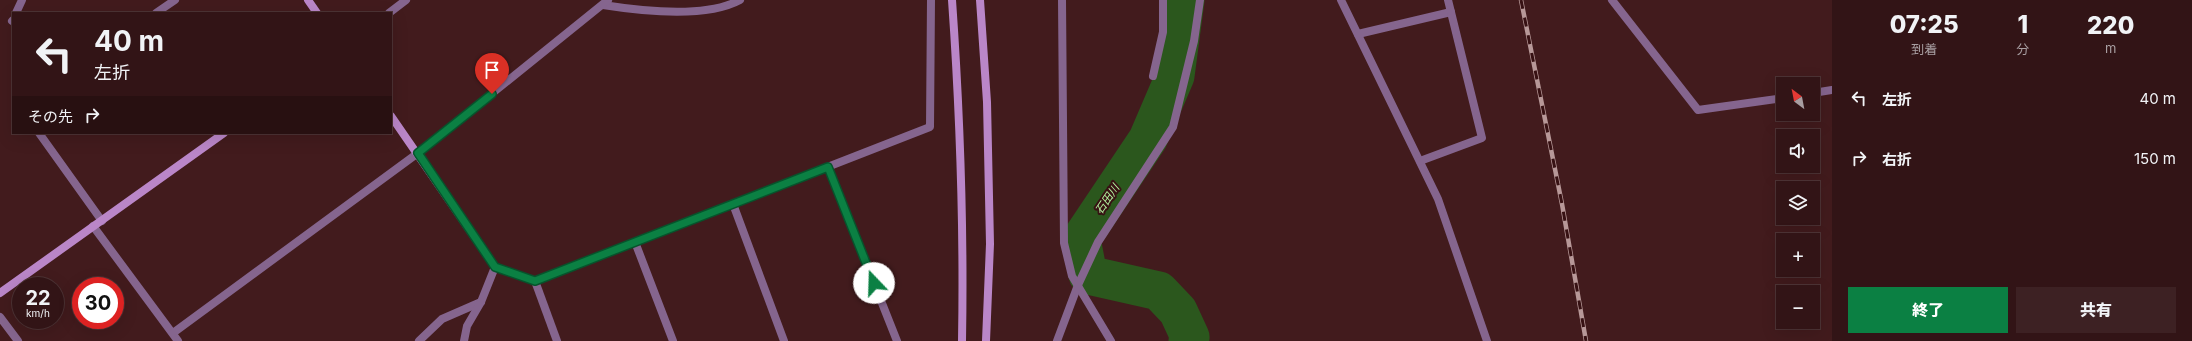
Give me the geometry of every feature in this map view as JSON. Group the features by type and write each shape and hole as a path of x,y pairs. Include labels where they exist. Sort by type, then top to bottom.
{"street":[{"path":"16,12 22,0"},
{"path":"157,12 174,0"},
{"path":"308,0 316,12"},
{"path":"390,12 406,0"},
{"path":"173,333 418,153 605,2 655,12 692,11 732,4 740,0"},
{"path":"392,117 418,153 495,267 535,281 930,128 931,0"},
{"path":"952,0 960,108 963,250 962,341"},
{"path":"980,0 987,102 990,244 986,341"},
{"path":"1062,0 1064,244 1072,276 1111,341"},
{"path":"1153,76 1163,32 1163,0"},
{"path":"1057,341 1078,285 1098,242 1173,127 1194,41 1200,0"},
{"path":"1341,0 1438,199 1486,341"},
{"path":"1420,161 1482,138 1448,0"},
{"path":"1612,0 1698,110 1776,99"},
{"path":"1358,34 1451,12"},
{"path":"1820,92 1832,90"},
{"path":"40,134 102,221"},
{"path":"0,294 223,134"},
{"path":"828,167 897,341"},
{"path":"733,204 784,341"},
{"path":"94,226 178,341"},
{"path":"635,242 672,341"},
{"path":"464,341 467,326 481,302 495,267"},
{"path":"535,281 557,341"},
{"path":"419,341 442,319 481,302"},
{"path":"0,318 18,341"}],"waterway":[{"name":"石田川","path":"1185,0 1175,76 1148,139 1081,239 1088,275 1159,291 1178,311 1190,337 1188,341"}],"railway":[{"path":"1521,0 1562,204 1586,341"}],"route":[{"path":"492,94 418,153 495,267 535,281 828,167 874,283"}]}
